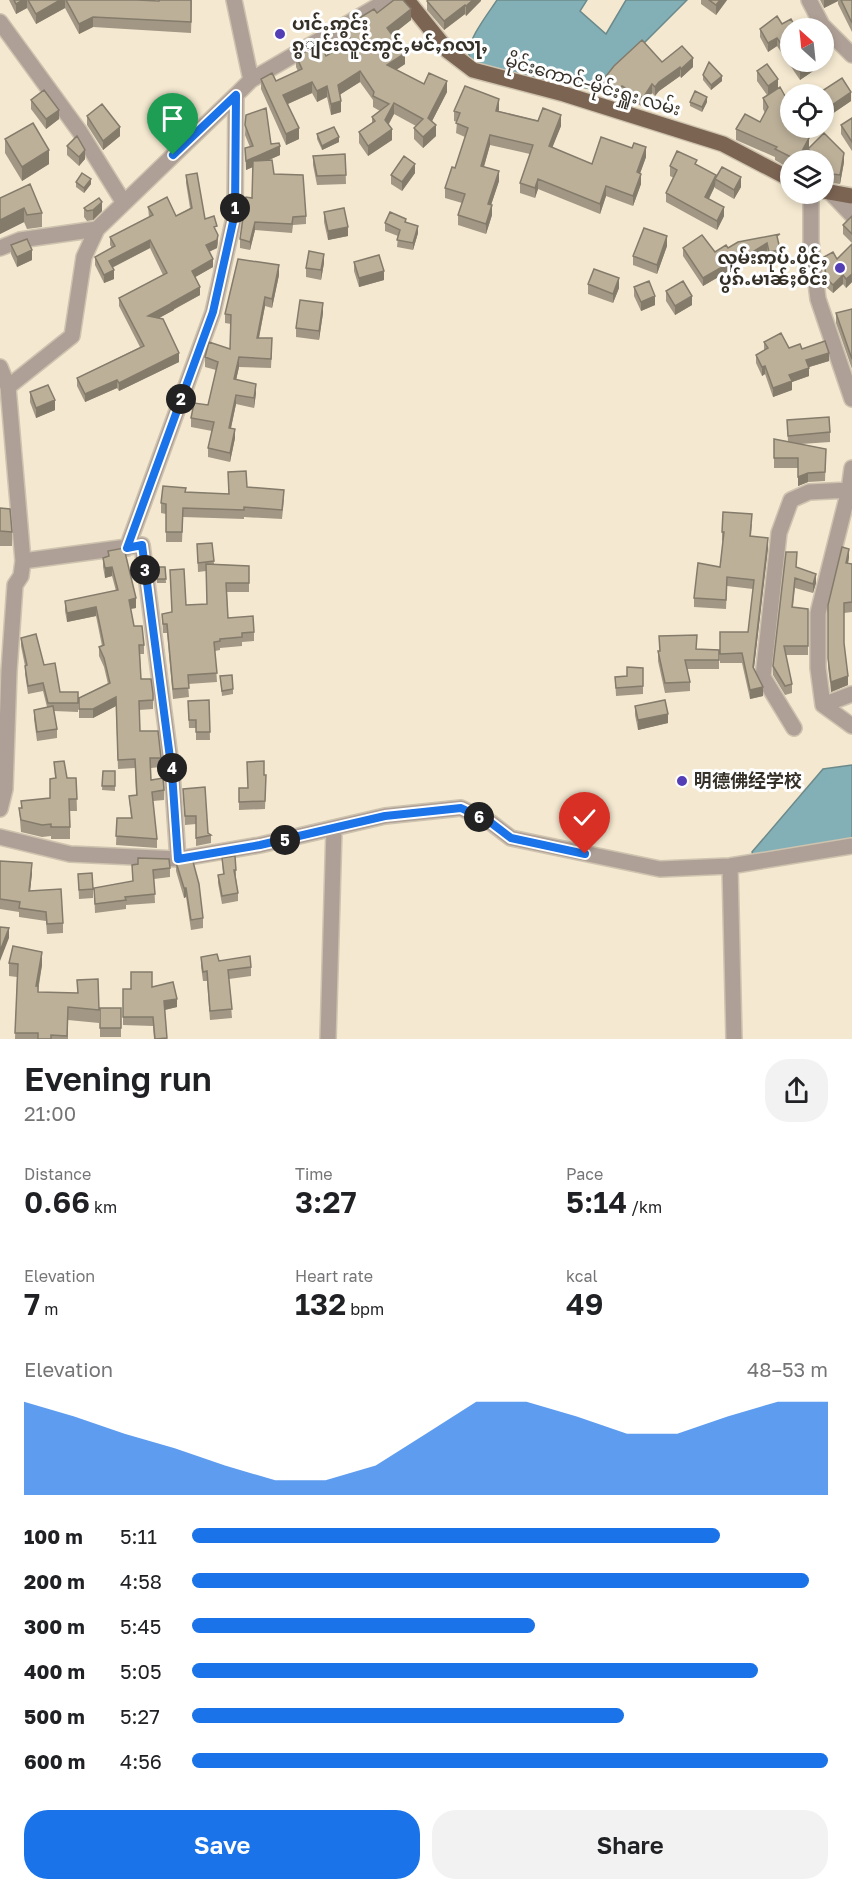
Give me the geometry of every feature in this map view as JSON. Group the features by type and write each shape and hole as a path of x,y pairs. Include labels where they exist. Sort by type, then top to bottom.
{"main road":[{"name":"မိုင်းကောင်-မိုင်းရှူး လမ်း","path":"407,0 448,51 473,70 574,97 723,144 780,174"},
{"path":"834,192 852,196"}],"street":[{"path":"234,0 251,80"},
{"path":"8,387 72,336 84,257 97,229 251,80 388,0"},
{"path":"809,0 822,26 852,55"},
{"path":"0,22 80,132 124,203"},
{"path":"127,548 213,312 235,213 236,95"},
{"path":"834,198 852,215"},
{"path":"811,204 811,242 818,299 852,399"},
{"path":"0,248 20,240 97,229"},
{"path":"0,367 8,387 23,561 21,576 8,587 5,789 0,808"},
{"path":"852,468 845,534 818,613 818,668 823,705 852,726"},
{"path":"794,728 763,677 779,533 791,500 809,492 849,490"},
{"path":"23,561 142,545 172,773 178,859"},
{"path":"823,705 852,694"},
{"path":"0,837 70,855 178,859 260,845 385,816 461,808 490,822 511,838 660,869 730,866 852,846"},
{"path":"328,1039 334,828"},
{"path":"730,866 734,1039"}],"water":[{"path":"497,0 587,0 580,11 606,34 626,0 687,0 601,86 591,89 483,67 473,61 469,55 471,42"},
{"path":"852,765 852,853 757,867 752,852 823,769"}],"building":[{"path":"28,0 60,0 36,14"},
{"path":"66,0 191,0 191,22 93,17 79,24"},
{"path":"394,0 403,0 411,9 387,28 405,53 387,65 424,84 429,73 447,81 428,118 436,125 423,137 414,128 423,119 394,103 385,120 392,129 368,146 359,132 375,121 372,117 389,104 373,96 374,92 360,71 338,85 341,101 331,104 327,86 317,91 312,82 283,95 299,128 286,134 261,79 272,73 276,81 302,69 296,56 321,45 326,56 352,41 343,28 374,9 377,13"},
{"path":"428,0 473,0 444,21"},
{"path":"709,0 720,0 716,5"},
{"path":"841,0 852,0 852,23"},
{"path":"777,16 780,21 780,42 777,38 768,43 760,29"},
{"path":"642,40 662,62 682,46 693,58 655,87 652,84 643,98 622,86 617,92 603,80 614,66"},
{"path":"709,62 722,76 711,85 703,75"},
{"path":"767,64 778,79 768,86 757,71"},
{"path":"842,78 851,92 834,104 833,84"},
{"path":"465,86 499,99 496,111 538,121 543,108 561,115 549,146 592,164 601,137 632,148 634,143 646,147 637,172 641,174 633,196 606,186 600,204 538,179 535,188 520,183 533,145 490,135 481,166 499,171 488,204 492,205 486,224 458,215 465,194 445,188 452,167 455,168 468,128 456,123 460,113 454,111"},
{"path":"780,87 780,138 809,138 802,150 780,152 775,149 777,147 736,129 745,114 760,122 768,107 763,98"},
{"path":"44,90 59,110 46,119 31,100"},
{"path":"695,91 707,97 702,107 690,102"},
{"path":"102,104 120,127 103,141 87,116"},
{"path":"266,108 271,144 279,143 280,146 246,161 245,148 253,146 245,125 246,115"},
{"path":"852,118 852,142 841,125"},
{"path":"33,123 49,150 22,167 5,139"},
{"path":"334,127 339,137 322,146 317,134"},
{"path":"77,136 85,150 79,157 67,146"},
{"path":"819,138 829,138 844,153 840,175 834,174 834,150 808,149"},
{"path":"677,151 697,160 695,164 716,175 705,197 724,207 717,221 666,193 677,170 670,166"},
{"path":"345,154 346,175 317,176 313,156"},
{"path":"404,156 415,164 402,182 391,175"},
{"path":"272,160 274,174 303,175 306,216 293,217 292,224 255,222 250,242 240,239 246,197 252,198 253,161"},
{"path":"722,167 741,177 734,190 715,179"},
{"path":"82,173 91,179 84,188 76,182"},
{"path":"197,173 205,219 214,216 217,226 214,227 218,235 217,240 206,245 213,259 192,271 200,287 148,316 163,319 179,353 119,383 117,380 85,394 77,378 144,346 119,298 167,273 150,240 109,261 114,270 104,275 95,257 115,246 110,237 153,215 148,207 167,197 176,216 192,208 186,175"},
{"path":"30,184 42,213 27,215 24,208 0,220 0,198"},
{"path":"99,198 102,202 93,210 87,211 84,208"},
{"path":"344,208 348,227 328,231 324,212"},
{"path":"390,212 406,219 405,222 418,226 413,243 397,240 400,230 385,223"},
{"path":"852,216 852,234 843,225"},
{"path":"644,228 667,236 657,265 633,256"},
{"path":"780,234 777,236 780,250 769,252 767,243 738,261 728,266 727,264 703,278 683,248 702,235 715,252 726,245 728,248 738,242"},
{"path":"27,239 32,250 17,257 11,245"},
{"path":"852,244 852,274 846,279 843,275 833,285 826,278 824,257 833,252 837,259"},
{"path":"309,251 324,254 321,270 306,268"},
{"path":"379,255 384,271 359,278 354,262"},
{"path":"238,259 279,265 272,299 265,297 257,338 272,338 271,359 239,357 234,379 256,384 254,398 236,395 229,428 235,429 230,453 208,448 214,422 191,418 194,403 208,405 218,362 205,357 209,342 230,349 231,315 225,314"},
{"path":"594,269 619,278 613,294 588,284"},
{"path":"649,281 655,296 641,302 634,287"},
{"path":"683,281 692,296 675,306 666,291"},
{"path":"300,300 323,303 319,331 296,328"},
{"path":"852,309 852,359 836,313"},
{"path":"781,333 789,348 800,344 802,349 825,341 829,353 806,360 809,368 789,375 792,381 773,388 765,366 762,367 756,355 768,348 764,342"},
{"path":"48,385 55,400 36,408 30,392"},
{"path":"829,417 830,432 788,436 787,420"},
{"path":"774,439 826,449 825,472 808,473 798,477 798,458 774,458"},
{"path":"246,471 247,487 284,490 282,510 244,507 244,510 183,508 182,532 166,532 166,504 161,503 163,486 186,488 185,492 229,494 228,472"},
{"path":"0,508 10,509 12,532 0,531"},
{"path":"723,512 752,514 750,536 768,538 753,667 763,687 750,690 742,653 720,654 720,632 748,632 754,580 727,577 726,600 694,598 698,563 720,567 724,532 722,532"},
{"path":"212,543 214,561 198,563 197,544"},
{"path":"842,547 849,549 846,563 852,564 852,602 844,603 844,643 848,676 831,682 828,658 828,605"},
{"path":"124,548 136,598 129,600 134,626 142,626 144,645 139,645 141,679 151,679 153,694 153,700 139,701 140,731 158,731 161,758 150,758 151,780 163,778 164,790 152,792 157,839 116,836 117,818 132,818 129,796 137,795 135,759 118,760 116,697 93,709 79,709 79,698 110,683 99,647 104,645 96,607 67,613 65,601 118,590 112,567 105,568 103,558 109,556 108,551"},
{"path":"786,552 797,552 796,567 816,574 813,584 795,578 792,607 808,609 808,646 784,646 792,684 785,686 773,666"},
{"path":"206,564 249,566 249,583 226,583 228,618 253,616 254,632 242,633 242,637 220,639 214,642 217,673 188,675 189,688 173,689 167,624 163,624 162,614 172,612 170,570 184,569 186,605 207,604"},
{"path":"155,567 165,567 166,579 157,579"},
{"path":"36,634 44,665 55,663 60,692 78,692 78,703 48,703 43,683 28,686 25,666 27,665 21,638"},
{"path":"697,635 696,649 719,650 719,660 685,660 690,682 665,683 658,651 660,651 659,636"},
{"path":"627,667 643,668 643,686 616,688 615,677 627,676"},
{"path":"232,675 233,689 222,691 220,676"},
{"path":"209,700 210,732 196,732 196,720 189,720 188,701"},
{"path":"665,700 668,714 638,720 635,706"},
{"path":"53,706 57,729 37,732 34,710"},
{"path":"64,761 67,778 76,778 77,799 69,799 70,827 51,827 51,824 42,825 21,820 19,808 22,808 21,801 50,798 50,779 56,778 54,762"},
{"path":"264,761 265,801 239,802 239,788 248,788 247,762"},
{"path":"103,771 115,771 115,786 102,786"},
{"path":"205,787 208,833 211,835 196,838 196,816 185,816 183,789"},
{"path":"235,856 236,870 234,870 238,893 222,896 218,875 224,874 222,858"},
{"path":"138,858 169,859 170,868 153,870 155,894 125,897 126,900 95,904 94,888 133,881 132,865 138,864"},
{"path":"192,858 199,884 203,918 191,920 186,888 184,888 176,862"},
{"path":"0,861 32,863 29,891 61,889 63,923 47,924 46,912 19,908 20,902 0,899"},
{"path":"92,873 93,889 79,890 78,874"},
{"path":"0,927 9,928 0,951"},
{"path":"13,946 42,952 36,986 38,986 38,992 78,993 77,980 98,979 99,1010 68,1007 67,1036 51,1035 51,1039 38,1039 38,1033 15,1033 18,964 9,963"},
{"path":"217,954 219,961 250,956 251,967 228,970 232,1009 210,1011 207,971 203,972 201,957"},
{"path":"131,972 152,972 152,987 173,982 177,999 164,1001 167,1038 155,1039 153,1017 123,1017 123,989 131,989"},
{"path":"100,1008 121,1008 121,1028 100,1028"}],"place":[{"name":"ပၢင်ႇဢွင်ႈ ၵွျင်းလူင်ဢွင်ႇမင်ႇၵလႃႇ","path":"280,34"},
{"name":"လုမ်းဢုပ်ႉပိူင်ႇ ပွၵ်ႉမၢၼ်ႈဝဵင်း","path":"840,268"},
{"name":"明德佛经学校","path":"682,781"}],"route":[{"path":"173,155 236,95 234,109 235,213 213,312 127,548 142,545 172,773 178,859 260,845 385,816 461,808 490,822 511,838 585,854"}]}
